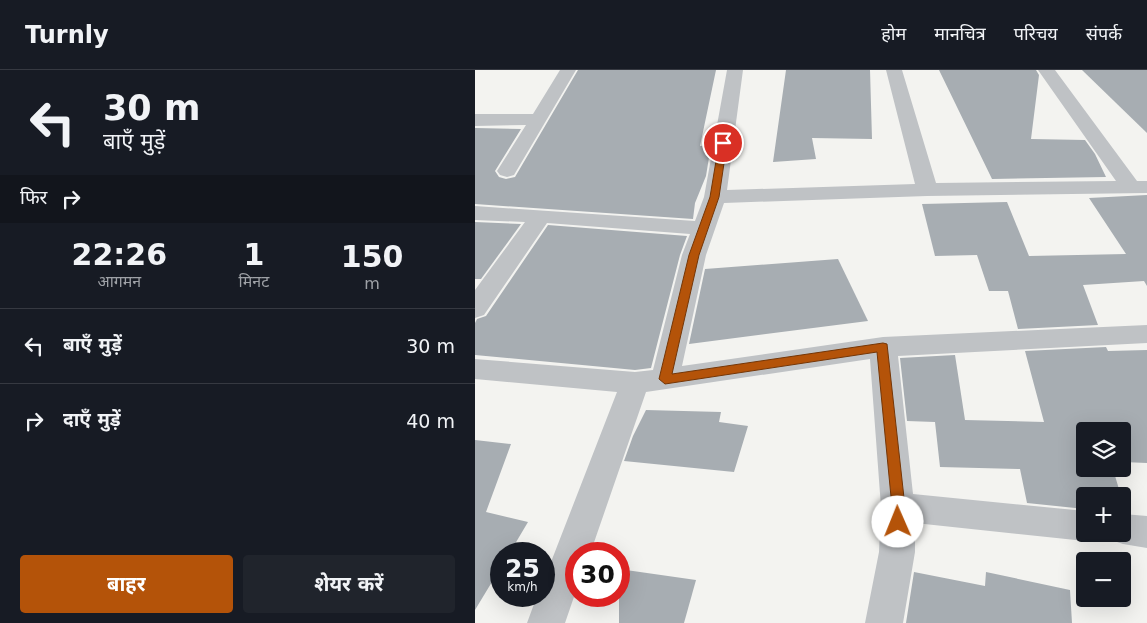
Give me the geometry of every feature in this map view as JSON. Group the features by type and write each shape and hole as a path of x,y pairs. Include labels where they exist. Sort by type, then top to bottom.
{"street":[{"path":"507,170 568,70"},
{"path":"665,379 694,255 715,197 735,70"},
{"path":"893,70 927,190"},
{"path":"1046,70 1139,186"},
{"path":"475,120 539,119"},
{"path":"715,197 1139,186"},
{"path":"475,212 703,228"},
{"path":"475,309 541,216"},
{"path":"475,370 635,383 883,347 1147,334"},
{"path":"883,347 899,507 897,552 885,623"},
{"path":"546,623 635,383"},
{"path":"899,507 1076,525"},
{"path":"1131,531 1147,532"}],"building":[{"path":"578,70 716,70 700,146 711,145 706,176 695,203 693,219 475,204 475,128 521,129 495,171 499,177 506,179 515,177"},
{"path":"786,70 870,70 872,139 812,138 816,159 773,162"},
{"path":"939,70 1036,70 1039,75 1031,139 1085,140 1095,154 1106,177 992,179"},
{"path":"1082,70 1147,70 1147,133"},
{"path":"1147,195 1147,286 1144,281 1083,285 1098,325 1018,329 1008,291 989,291 977,255 935,256 922,204 1007,202 1029,256 1126,254 1089,198"},
{"path":"475,222 521,224 481,279 475,279"},
{"path":"548,225 687,236 680,255 651,368 635,370 475,355 475,323 477,319 486,316"},
{"path":"838,259 868,321 689,344 705,269"},
{"path":"1106,347 1108,351 1147,350 1147,463 1131,462 1131,422 1076,422 1076,477 1115,477 1118,487 1076,487 1076,508 1027,503 1020,469 940,467 935,422 907,421 900,358 955,355 965,420 1044,422 1025,351"},
{"path":"646,410 721,412 719,422 748,426 734,472 624,461 633,436"},
{"path":"475,440 511,444 486,512 528,522 516,542 490,542 490,585 475,610"},
{"path":"630,571 696,580 684,623 619,623 619,607 630,607"},
{"path":"914,572 985,586 986,572 1070,590 1072,623 906,623"}],"route":[{"path":"723,143 715,197 694,255 665,379 883,347 899,507 898,522"}]}
